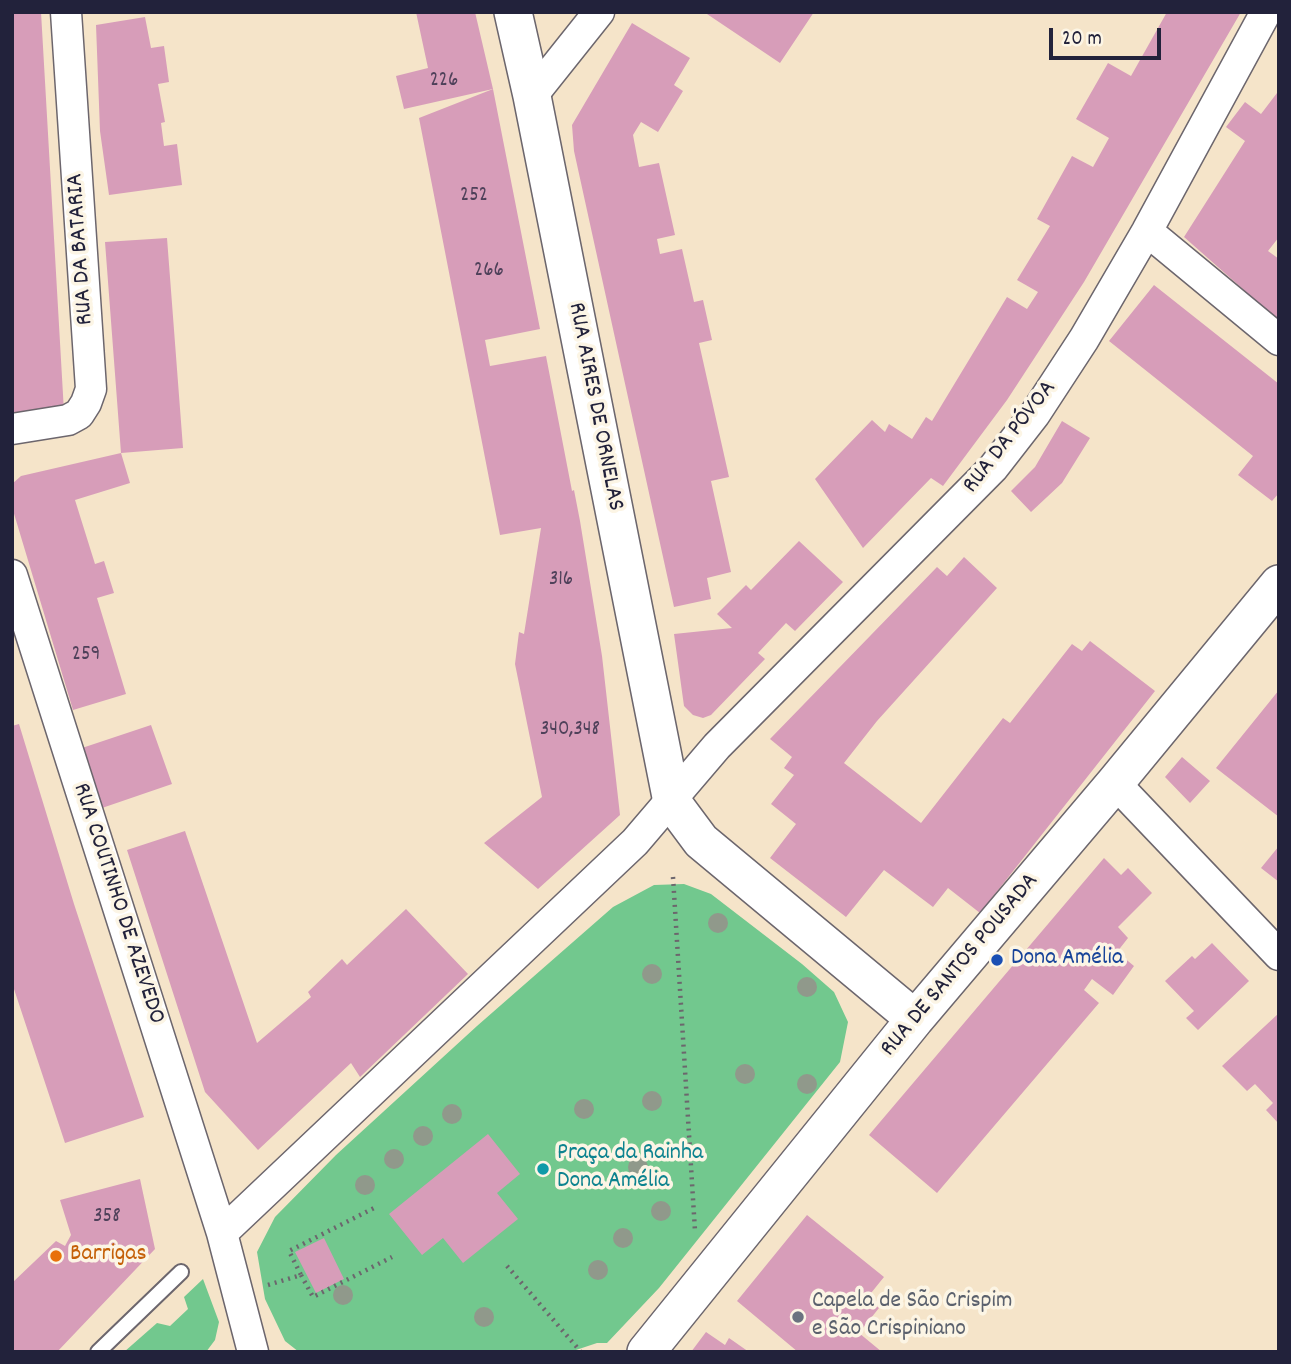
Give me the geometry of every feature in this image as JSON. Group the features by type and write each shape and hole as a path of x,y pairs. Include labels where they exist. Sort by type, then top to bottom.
{"street":[{"name":"RUA DA BATARIA","path":"12,429 68,420 79,414 91,389 66,12"},
{"name":"RUA AIRES DE ORNELAS","path":"513,12 533,96 672,802"},
{"path":"533,96 599,12"},
{"name":"RUA DA PÓVOA","path":"672,802 717,746 993,468 1035,414 1147,231 1266,12"},
{"path":"1147,231 1279,340"},
{"name":"RUA COUTINHO DE AZEVEDO","path":"12,575 222,1233"},
{"name":"RUA DE SANTOS POUSADA","path":"646,1352 915,1019 1279,584"},
{"path":"1115,783 1279,955"},
{"path":"253,1352 222,1233 628,850 672,802 701,841 915,1019"}],"lane":[{"path":"98,1352 181,1272"}],"path":[{"path":"673,877 695,1236"},
{"path":"376,1207 289,1251 313,1297 392,1257"},
{"path":"507,1266 581,1352"},
{"path":"261,1287 301,1275"}],"green space":[{"name":"Praça da Rainha Dona Amélia","path":"684,884 711,894 802,964 834,992 848,1022 840,1062 659,1288 607,1343 597,1343 570,1352 299,1352 285,1341 265,1299 257,1252 275,1217 336,1155 613,907 654,885"},
{"path":"203,1279 219,1322 215,1340 206,1352 124,1352 157,1323 170,1326 188,1309 184,1297"}],"building":[{"path":"12,12 41,12 64,412 12,415"},
{"path":"416,12 475,12 493,89 404,109 396,76 428,68"},
{"path":"704,12 814,12 780,63"},
{"path":"1167,12 1241,12 1084,282 1007,400 943,486 931,478 863,548 815,479 872,420 885,432 889,424 912,439 926,417 932,421 1007,297 1027,309 1038,292 1017,280 1050,226 1037,219 1072,156 1093,167 1109,138 1076,119 1108,63 1131,76"},
{"path":"145,17 151,48 164,46 169,82 158,84 165,122 161,123 164,146 177,144 182,185 109,195 100,131 96,25"},
{"path":"632,23 690,58 674,85 683,91 658,132 641,122 633,135 639,167 659,163 675,235 657,239 660,254 682,249 694,302 703,300 712,340 699,343 729,477 711,481 731,572 707,578 711,599 674,607 574,151 572,125"},
{"path":"493,89 540,329 485,340 490,366 546,356 580,521 602,656 620,815 538,889 484,843 542,797 515,664 519,632 524,634 541,528 500,535 419,118"},
{"path":"1277,93 1279,237 1268,251 1279,259 1279,321 1184,237 1245,141 1226,127 1245,102 1261,114"},
{"path":"167,238 183,448 121,453 105,242"},
{"path":"1154,285 1279,384 1279,493 1272,501 1238,475 1253,456 1109,341"},
{"path":"1062,421 1090,438 1062,483 1031,512 1011,491 1035,467"},
{"path":"121,453 130,483 75,500 95,564 104,561 114,593 97,598 126,694 73,710 12,507 12,484 21,476"},
{"path":"799,541 843,582 795,631 786,623 758,653 765,659 711,715 703,718 693,715 684,706 674,634 732,628 717,614 746,585 751,590"},
{"path":"964,557 997,588 877,721 844,763 921,823 1003,718 1010,723 1072,644 1082,651 1090,641 1155,691 980,913 948,888 933,907 884,870 846,917 770,858 796,824 771,804 794,775 784,768 792,757 770,739 937,567 947,576"},
{"path":"1279,690 1279,817 1216,768"},
{"path":"19,724 74,904 144,1117 65,1143 12,983 12,726"},
{"path":"151,725 172,784 102,808 82,748"},
{"path":"1182,757 1210,781 1190,803 1165,777"},
{"path":"185,831 257,1043 311,997 308,992 342,959 347,965 406,909 468,974 360,1077 351,1063 258,1150 205,1092 127,850"},
{"path":"1279,846 1279,882 1261,868"},
{"path":"1104,858 1121,875 1128,868 1152,893 1118,927 1128,938 1117,952 1134,966 1113,995 1092,979 1084,990 1099,1003 937,1193 869,1135"},
{"path":"1212,943 1249,981 1198,1030 1186,1018 1194,1011 1165,981 1192,956 1195,959"},
{"path":"1279,1013 1279,1124 1266,1110 1273,1103 1255,1084 1247,1091 1222,1066"},
{"path":"488,1134 520,1174 497,1193 518,1219 463,1263 443,1238 422,1255 389,1214"},
{"path":"140,1179 155,1249 57,1352 12,1351 12,1283 56,1241 65,1246 71,1235 60,1200"},
{"path":"807,1215 884,1277 867,1298 879,1308 859,1333 882,1352 798,1352 737,1301"},
{"path":"324,1238 344,1279 316,1293 295,1252"},
{"path":"706,1332 725,1345 729,1338 749,1352 691,1352"}],"place":[{"name":"Dona Amélia","path":"997,960"},
{"name":"Praça da Rainha Dona Amélia","path":"543,1169"},
{"name":"Barrigas","path":"56,1256"},
{"name":"Capela de São Crispim e São Crispiniano","path":"798,1317"}]}
